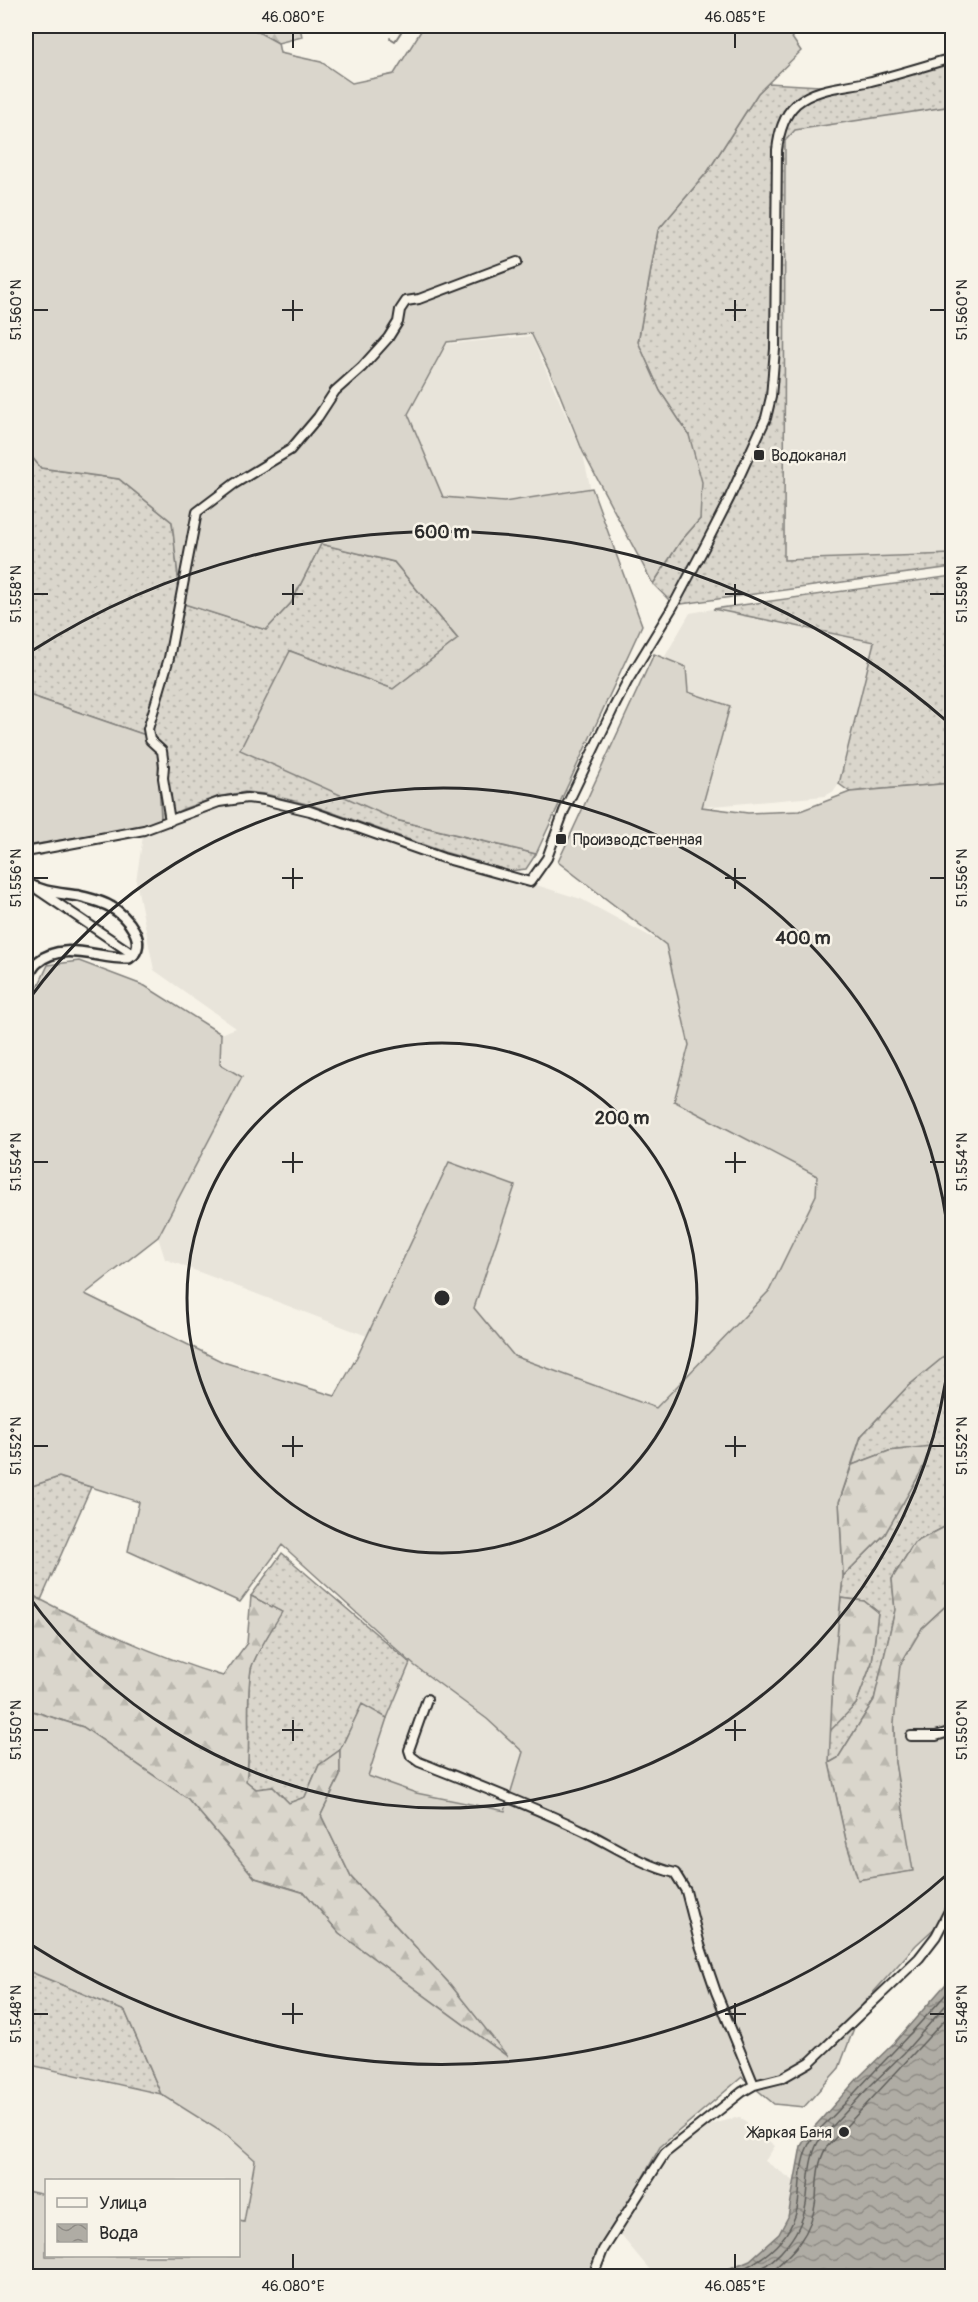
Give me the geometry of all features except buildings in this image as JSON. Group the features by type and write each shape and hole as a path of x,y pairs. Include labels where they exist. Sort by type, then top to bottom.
{"street":[{"path":"26,852 125,835 219,802 247,798 310,812 443,858 530,882 547,858 564,811 613,709 674,605 734,490 766,418 771,397 774,358 777,150 783,123 795,106 818,92 866,82 952,58"},
{"path":"170,820 163,778 162,751 150,740 148,729 169,658 197,512 234,484 290,450 318,417 334,391 362,367 388,338 398,322 400,310 406,301 419,299 517,262"},
{"path":"26,883 134,955"},
{"path":"26,981 38,962 57,953 83,952 129,958 134,955 138,946 136,934 128,922 111,907 78,896 38,890"},
{"path":"427,1698 409,1750 411,1756 419,1762 584,1831 632,1857 675,1873 686,1891 700,1945 716,1992 754,2085"},
{"path":"911,1736 936,1736 952,1731"},
{"path":"593,2277 603,2250 665,2153 754,2085 782,2078 810,2062 919,1958 932,1941 952,1905"}],"shaded area":[{"path":"952,106 952,554 784,561 785,141 795,130"},
{"path":"531,336 583,454 591,491 503,504 443,499 407,417 447,344"},
{"path":"713,609 875,642 839,784 834,791 825,796 702,807 730,706 688,692 686,667 664,658 690,613"},
{"path":"264,800 581,899 666,945 689,1045 674,1101 817,1175 816,1195 769,1291 656,1408 514,1356 474,1308 515,1186 449,1162 367,1336 165,1259 158,1237 242,1077 219,1064 221,1034 236,1028 154,970 136,881 144,830 219,802"},
{"path":"410,1663 487,1719 523,1752 505,1811 416,1793 368,1776 387,1718"},
{"path":"26,2064 161,2094 228,2136 255,2159 244,2222 240,2221 240,2179 45,2179 45,2195 26,2191"},
{"path":"739,2117 775,2146 765,2161 794,2181 788,2217 779,2234 751,2260 711,2276 655,2276 619,2233 664,2161 702,2127"}],"green space":[{"path":"26,26 247,26 278,43 280,53 321,62 352,83 394,74 424,26 784,26 801,51 758,93 708,171 658,230 638,342 660,391 689,435 702,482 700,519 680,542 653,584 583,452 556,385 531,333 447,342 408,414 443,497 504,502 592,488 642,625 536,854 396,820 240,750 290,651 393,689 458,639 394,562 321,544 291,603 266,630 181,603 172,522 119,479 41,468 26,450"},
{"path":"247,26 300,26 302,37 278,43"},
{"path":"952,58 952,106 795,130 785,141 784,560 952,554 952,567 674,605 653,584 680,542 700,519 689,435 660,391 638,342 658,230 708,171 758,93 768,83 837,87"},
{"path":"26,450 41,468 119,479 172,522 181,603 266,630 291,603 321,544 394,562 458,639 393,689 290,651 396,820 536,854 526,869 509,871 444,852 311,805 265,794 245,792 217,797 183,809 161,820 157,739 26,694"},
{"path":"952,576 952,783 850,792 839,784 874,642 713,609"},
{"path":"654,654 686,667 688,692 730,706 702,807 748,813 800,811 850,792 952,783 952,1350 908,1386 861,1436 839,1502 843,1576 833,1677 829,1763 847,1845 858,1880 913,1871 895,1762 894,1723 900,1665 922,1628 952,1600 952,1912 916,1945 863,2004 839,2068 804,2107 774,2104 742,2077 660,2147 587,2276 26,2276 26,2191 45,2195 45,2257 240,2257 240,2221 244,2222 255,2160 228,2136 161,2094 125,2011 26,1970 26,1709 83,1727 188,1799 255,1878 305,1893 339,1933 508,2057 450,1984 351,1877 321,1815 340,1776 340,1750 362,1704 387,1718 368,1776 416,1793 505,1811 523,1752 487,1719 415,1666 282,1545 240,1602 128,1551 139,1502 59,1477 26,1488 26,1013 48,965 79,961 145,986 221,1034 220,1064 242,1077 158,1237 85,1294 223,1362 335,1396 359,1353 449,1162 515,1186 474,1308 514,1356 656,1408 769,1291 816,1195 817,1176 674,1101 689,1045 666,945 558,862"},
{"path":"26,694 157,739 161,820 143,826 26,846"},
{"path":"952,1350 952,1523 914,1543 892,1579 895,1610 874,1700 838,1758 829,1763 827,1731 856,1704 872,1662 878,1612 864,1601 841,1598 843,1576 885,1534 930,1447 889,1451 852,1465 861,1436 908,1386"},
{"path":"931,1446 921,1472 885,1534 843,1576 839,1502 852,1465 889,1451"},
{"path":"59,1477 91,1487 41,1600 26,1592 26,1488"},
{"path":"952,1523 952,1600 922,1628 894,1723 895,1762 914,1871 858,1880 847,1845 829,1763 838,1758 874,1700 895,1610 892,1579 914,1543"},
{"path":"282,1553 410,1663 387,1718 362,1705 340,1750 319,1765 305,1797 289,1803 273,1787 256,1789 246,1781 251,1669 281,1612 251,1596"},
{"path":"26,1592 122,1639 223,1676 247,1643 251,1596 282,1612 251,1669 246,1781 256,1789 273,1787 289,1803 305,1797 319,1765 340,1750 340,1776 321,1815 351,1877 450,1984 511,2059 339,1933 305,1893 255,1878 188,1799 83,1727 26,1709"},
{"path":"841,1598 864,1601 878,1612 872,1662 856,1704 830,1731 833,1677"},
{"path":"26,1970 125,2011 161,2094 26,2064"}],"water":[{"path":"952,1977 952,2276 711,2276 750,2260 779,2234 788,2217 801,2146 808,2134 858,2078 894,2043"}],"waterway":[{"path":"390,38 395,41 405,26"}],"place":[{"name":"Водоканал","path":"759,455"},
{"name":"Производственная","path":"561,839"},
{"name":"Жаркая Баня","path":"844,2132"}]}
